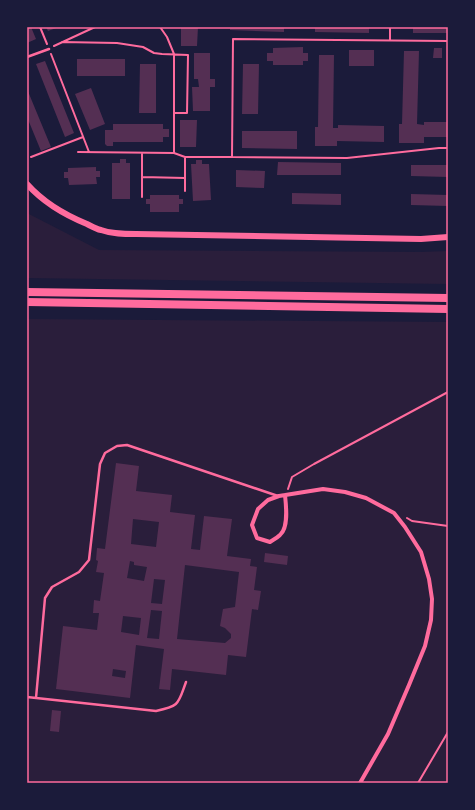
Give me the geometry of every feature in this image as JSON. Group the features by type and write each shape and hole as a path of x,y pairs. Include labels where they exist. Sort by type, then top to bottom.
{"highway":[{"path":"27,292 448,298"},
{"path":"27,302 448,309"}],"street":[{"path":"27,184 35,193 58,210 74,219 101,230 119,233 422,239 448,237"},
{"path":"285,495 287,507 286,524 282,534 270,542 257,538 252,525 258,509 268,500 279,496 285,495 323,489 345,492 366,498 394,513 421,552 429,579 432,599 431,620 425,646 388,734 360,783"}],"lane":[{"path":"27,57 49,49"},
{"path":"36,698 45,598 52,587 80,572 88,560 100,464 105,453 117,446 127,446 279,496"},
{"path":"27,697 156,711 171,708 179,701 186,682"}],"path":[{"path":"40,27 89,152"},
{"path":"49,49 95,27"},
{"path":"160,27 167,37 174,54 174,153"},
{"path":"390,27 390,40"},
{"path":"232,157 234,39 448,41"},
{"path":"62,42 117,43 142,47 154,53 188,55 187,113 174,113"},
{"path":"31,157 83,137"},
{"path":"78,152 174,153 185,157 347,158 448,148"},
{"path":"142,153 142,198"},
{"path":"185,157 185,191"},
{"path":"142,177 185,178"},
{"path":"285,495 292,477 448,392"},
{"path":"418,783 448,732"}],"shaded area":[{"path":"27,213 99,250 448,251 448,284 27,278"},
{"path":"27,319 448,322 448,783 27,783"}],"building":[{"path":"27,27 31,27 36,39 27,43"},
{"path":"46,27 59,27 48,31"},
{"path":"181,27 198,27 197,46 181,46"},
{"path":"230,27 284,27 284,32 230,30"},
{"path":"315,27 369,27 369,33 315,32"},
{"path":"413,27 448,27 448,33 413,33"},
{"path":"303,47 303,53 308,53 308,61 303,61 303,65 273,65 273,61 267,61 267,53 273,53 273,48"},
{"path":"434,48 442,48 442,58 433,58"},
{"path":"349,50 374,50 374,66 349,66"},
{"path":"404,51 419,51 417,124 424,125 424,122 448,122 448,137 424,137 424,143 399,143 399,124 402,124"},
{"path":"194,53 210,53 210,79 215,79 215,87 210,87 210,111 193,111 192,87 199,87 198,79 194,79"},
{"path":"319,55 334,55 333,128 338,128 338,125 384,126 384,142 337,141 337,146 315,146 315,127 318,127"},
{"path":"77,59 125,59 125,76 77,76"},
{"path":"45,61 74,133 65,137 36,64"},
{"path":"140,64 156,64 156,113 139,113"},
{"path":"243,64 259,64 258,114 242,114"},
{"path":"91,88 105,124 90,130 75,94"},
{"path":"27,89 51,147 41,151 27,117"},
{"path":"180,120 197,120 196,147 180,147"},
{"path":"113,124 163,124 163,129 169,129 169,137 163,137 163,142 113,142 113,146 107,146 105,144 105,130 113,130"},
{"path":"242,131 297,131 297,149 242,148"},
{"path":"120,159 126,159 126,163 130,163 130,199 112,199 112,163 120,163"},
{"path":"196,160 202,160 202,164 209,164 211,200 193,201 191,164 196,164"},
{"path":"278,162 341,163 341,175 277,175"},
{"path":"411,165 448,165 448,177 411,176"},
{"path":"96,167 96,171 100,171 100,177 96,177 97,184 69,185 68,178 64,178 64,172 68,172 68,168"},
{"path":"236,170 265,171 264,188 236,187"},
{"path":"292,193 341,194 341,205 292,204"},
{"path":"411,194 448,195 448,206 411,205"},
{"path":"150,195 179,195 179,199 183,199 183,204 179,204 179,212 150,212 150,204 146,204 146,199 150,199"},
{"path":"116,463 139,466 136,491 172,495 170,512 195,515 191,549 200,550 204,516 232,519 227,556 251,559 250,566 257,567 254,590 261,591 258,610 252,609 246,657 228,655 226,675 172,669 170,690 159,689 164,649 136,645 130,698 56,689 63,626 97,630 99,613 93,613 94,600 100,601 104,573 96,572 98,561 96,560 97,548 105,549","holes":["133,519 159,522 156,547 131,544","130,561 134,562 134,565 147,567 144,581 127,578","185,565 239,572 235,607 223,609 220,626 225,628 231,634 231,638 225,643 177,639","154,579 165,580 162,604 151,603","151,610 162,611 159,639 147,638","123,616 141,618 139,635 121,632","113,669 126,671 125,678 112,676"]},
{"path":"265,553 288,556 287,565 264,562"},
{"path":"52,710 61,711 59,732 50,731"}]}
